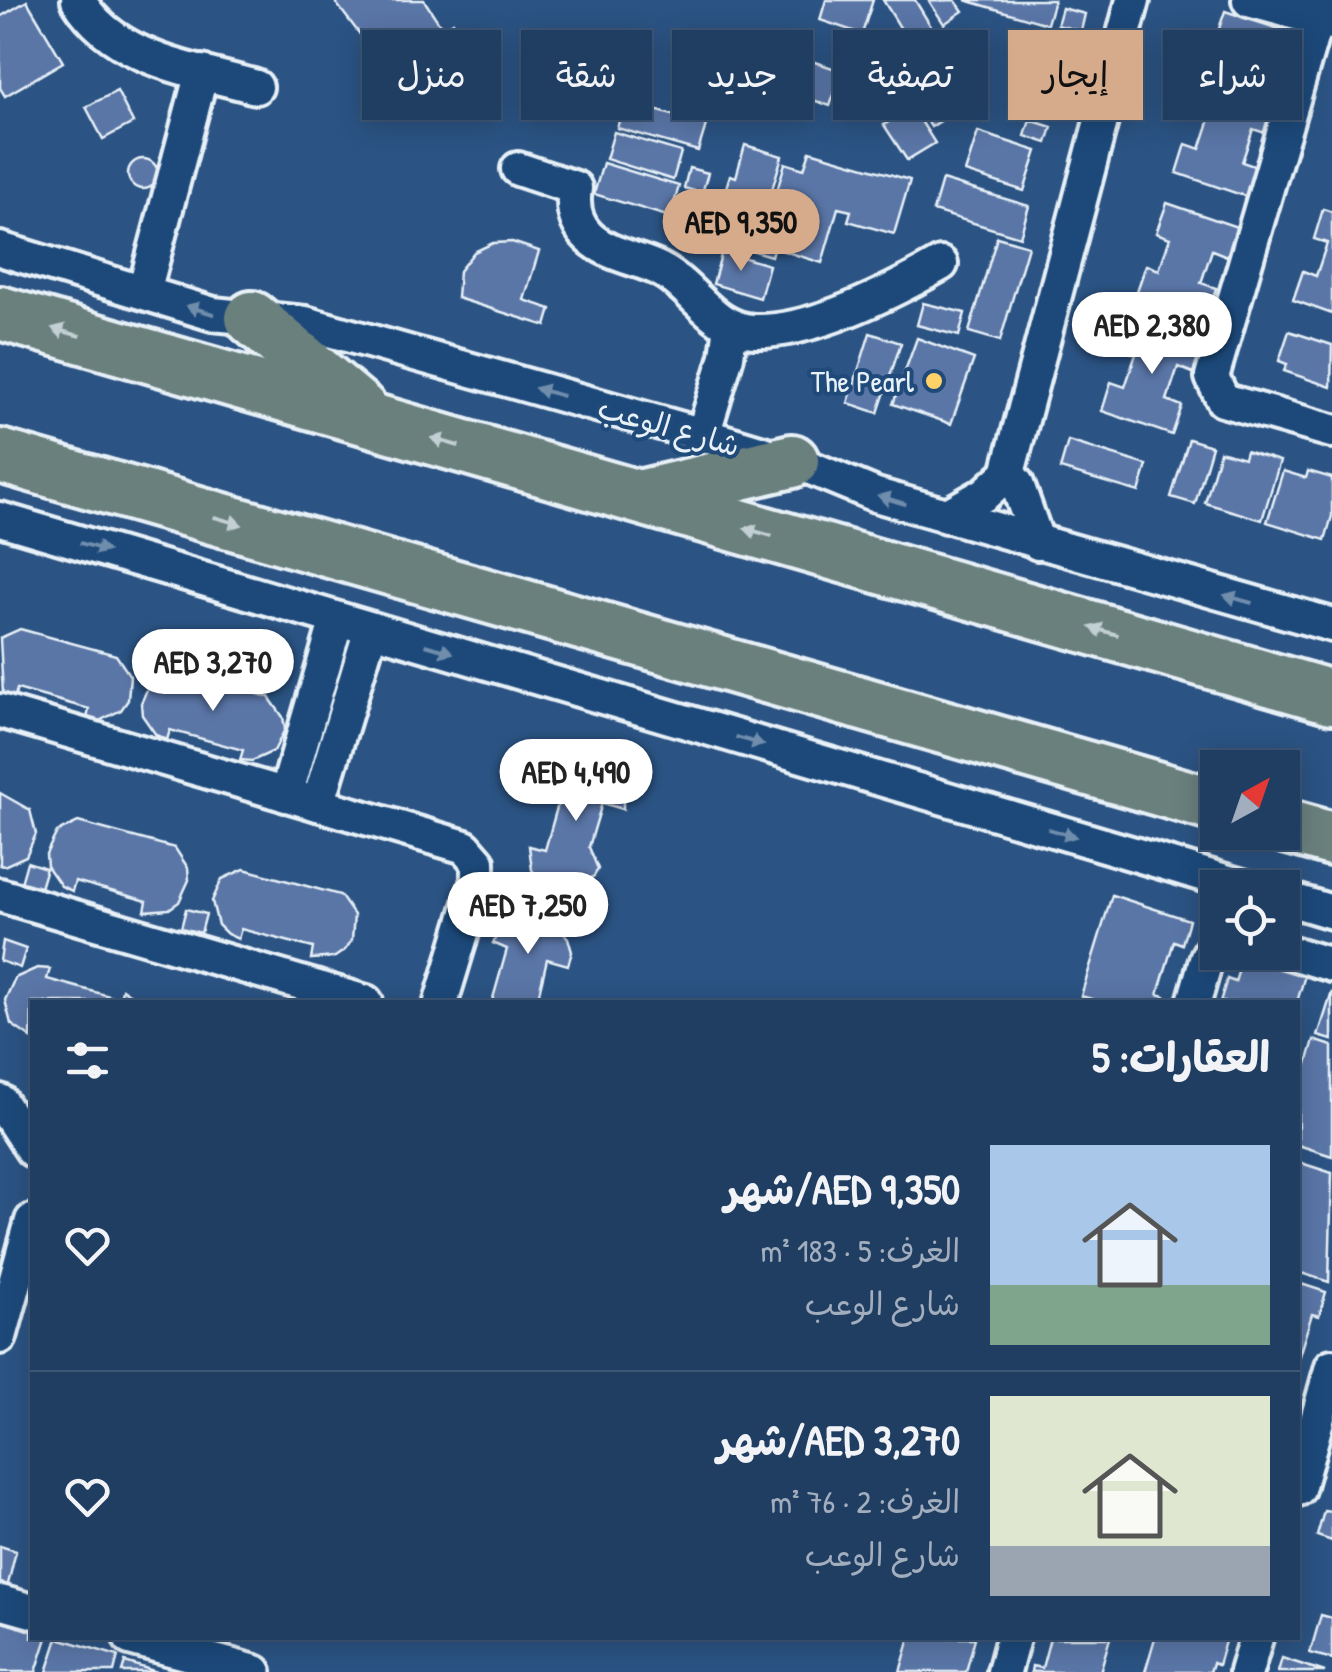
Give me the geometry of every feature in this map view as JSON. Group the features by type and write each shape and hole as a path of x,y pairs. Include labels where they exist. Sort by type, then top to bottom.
{"main road":[{"path":"0,313 1332,697"},
{"path":"252,318 377,422"},
{"path":"0,456 1200,801"},
{"path":"637,497 792,462"}],"street":[{"path":"78,0 96,26 124,46 256,87"},
{"path":"946,516 984,494 1008,474 1133,0"},
{"path":"1249,0 1324,14 1212,378 1223,400 1332,431"},
{"path":"144,292 202,72"},
{"path":"518,169 575,188 576,216 591,239 674,278 708,312 730,326 768,330 872,304 941,264"},
{"name":"شارع الوعب","path":"0,249 213,314 305,324 703,434 792,462 861,491 1332,626"},
{"path":"703,434 727,356 730,326"},
{"path":"1008,474 1017,484 1038,543"},
{"path":"0,519 1200,874"},
{"path":"302,800 337,618"},
{"path":"302,800 371,629"},
{"path":"0,711 465,847 478,862 478,880 441,1000"},
{"path":"0,895 359,1000"},
{"path":"1300,903 1332,912"},
{"path":"1300,955 1332,965"},
{"path":"1195,1000 1203,970"},
{"path":"0,1101 30,1147"},
{"path":"0,1336 30,1228"},
{"path":"1300,1482 1332,1366"},
{"path":"0,1602 30,1610"},
{"path":"137,1640 254,1672"},
{"path":"1004,1672 1012,1640"},
{"path":"1246,1672 1255,1640"}],"building":[{"path":"424,0 443,29 453,22 458,30 362,30 362,37 336,3"},
{"path":"826,0 873,0 863,30 820,20"},
{"path":"883,0 915,0 933,30 902,30"},
{"path":"955,0 963,11 944,24 929,1"},
{"path":"965,0 1054,0 1047,24"},
{"path":"27,1 63,62 5,96 0,88 0,17"},
{"path":"1062,8 1085,14 1081,30 1057,25"},
{"path":"1225,11 1282,30 1219,30"},
{"path":"813,61 833,68 830,106 813,100"},
{"path":"117,91 133,123 103,139 86,107"},
{"path":"652,109 672,115 672,120 706,125 698,151 617,128 619,120 652,120"},
{"path":"892,120 920,120 935,143 907,160 884,125"},
{"path":"1030,120 1052,127 1047,143 1025,136"},
{"path":"1210,120 1273,120 1268,134 1253,129 1242,162 1257,167 1247,197 1177,173 1186,144 1200,149"},
{"path":"614,132 681,152 673,180 606,159"},
{"path":"978,132 1037,151 1024,191 965,172"},
{"path":"745,145 782,156 762,223 779,229 771,256 717,240 728,206 721,204 730,175 736,177"},
{"path":"810,151 910,180 894,234 848,221 851,211 838,208 822,263 777,249 783,226 768,222 785,163 804,169"},
{"path":"143,159 154,163 158,174 154,185 143,189 132,185 128,174 132,163"},
{"path":"603,163 679,186 670,217 594,194"},
{"path":"689,168 708,173 702,193 684,188"},
{"path":"942,180 1029,206 1020,237 933,211"},
{"path":"1167,203 1237,227 1227,256 1212,250 1201,283 1216,288 1207,318 1136,294 1146,265 1159,270 1170,238 1156,233"},
{"path":"1323,209 1332,212 1332,314 1293,300 1303,271 1316,276 1327,243 1314,239"},
{"path":"997,237 1028,246 1000,341 969,332"},
{"path":"512,242 539,251 524,300 551,309 546,326 457,298 459,271 474,252 493,243"},
{"path":"722,251 769,265 760,298 713,284"},
{"path":"923,303 965,313 959,336 917,325"},
{"path":"1132,320 1203,344 1193,373 1178,367 1167,400 1182,406 1172,435 1102,411 1111,382 1125,387 1136,354 1123,350"},
{"path":"1289,331 1332,345 1331,387 1284,371 1287,364 1279,361"},
{"path":"870,333 901,343 878,413 848,403"},
{"name":"The Pearl","path":"917,338 974,359 951,424 893,404"},
{"path":"1189,439 1212,446 1195,504 1171,497"},
{"path":"1068,441 1147,465 1139,492 1060,469"},
{"path":"1220,451 1244,458 1246,451 1280,461 1262,520 1205,503"},
{"path":"1283,471 1306,478 1308,471 1332,478 1332,516 1325,540 1267,522"},
{"path":"20,629 116,655 130,676 128,700 121,710 99,721 87,719 89,709 17,689 14,699 3,694 0,638"},
{"path":"173,671 269,697 283,717 285,729 274,751 252,761 240,760 243,750 170,730 167,740 156,735 142,715 141,703 151,681"},
{"path":"577,760 604,763 623,783 623,809 602,803 589,847 598,869 594,876 574,890 549,888 532,870 529,846 545,850 561,793 548,788 553,775"},
{"path":"0,793 30,810 36,834 26,856 4,866 0,865"},
{"path":"78,822 175,848 188,868 189,880 179,902 169,909 145,911 147,901 75,881 72,891 61,886 47,866 46,854 57,832"},
{"path":"27,862 46,868 40,888 21,883"},
{"path":"244,869 340,895 354,915 352,940 345,950 335,957 311,959 313,948 241,929 238,939 227,934 218,925 212,901 222,879"},
{"path":"1112,895 1189,920 1182,944 1174,941 1158,994 1165,996 1164,1000 1095,1000 1081,996"},
{"path":"186,909 206,914 201,933 181,928"},
{"path":"522,915 549,918 568,938 572,952 568,965 547,959 537,1000 493,1000 507,949 493,943 499,931"},
{"path":"3,941 26,949 20,968 0,961"},
{"path":"37,968 50,969 47,979 120,999 122,989 138,1000 30,1000 30,1037 11,1024 5,1000 15,978"},
{"path":"1239,970 1289,970 1305,975 1298,1000 1221,1000 1227,979 1235,982"},
{"path":"1332,992 1332,1040 1318,1036"},
{"path":"1314,1040 1332,1046 1332,1156 1300,1146 1300,1087"},
{"path":"1300,1163 1332,1173 1329,1282 1300,1273"},
{"path":"1300,1284 1326,1292 1319,1316 1312,1314 1300,1353"},
{"path":"1324,1511 1332,1512 1332,1541 1317,1536"},
{"path":"0,1546 16,1551 4,1601 0,1600"},
{"path":"1321,1615 1332,1618 1332,1659 1310,1653"},
{"path":"0,1621 30,1630 30,1640 46,1640 36,1672 0,1672"},
{"path":"57,1640 118,1656 114,1672 47,1672"},
{"path":"909,1640 974,1640 966,1672 900,1672"},
{"path":"1049,1640 1109,1640 1100,1672 1031,1672 1032,1666 1042,1668"},
{"path":"1154,1640 1225,1640 1218,1665 1213,1663 1210,1672 1145,1672"},
{"path":"1282,1658 1325,1672 1278,1672"},
{"path":"125,1662 157,1672 122,1672"}],"place":[{"name":"The Pearl","path":"934,381"}]}
